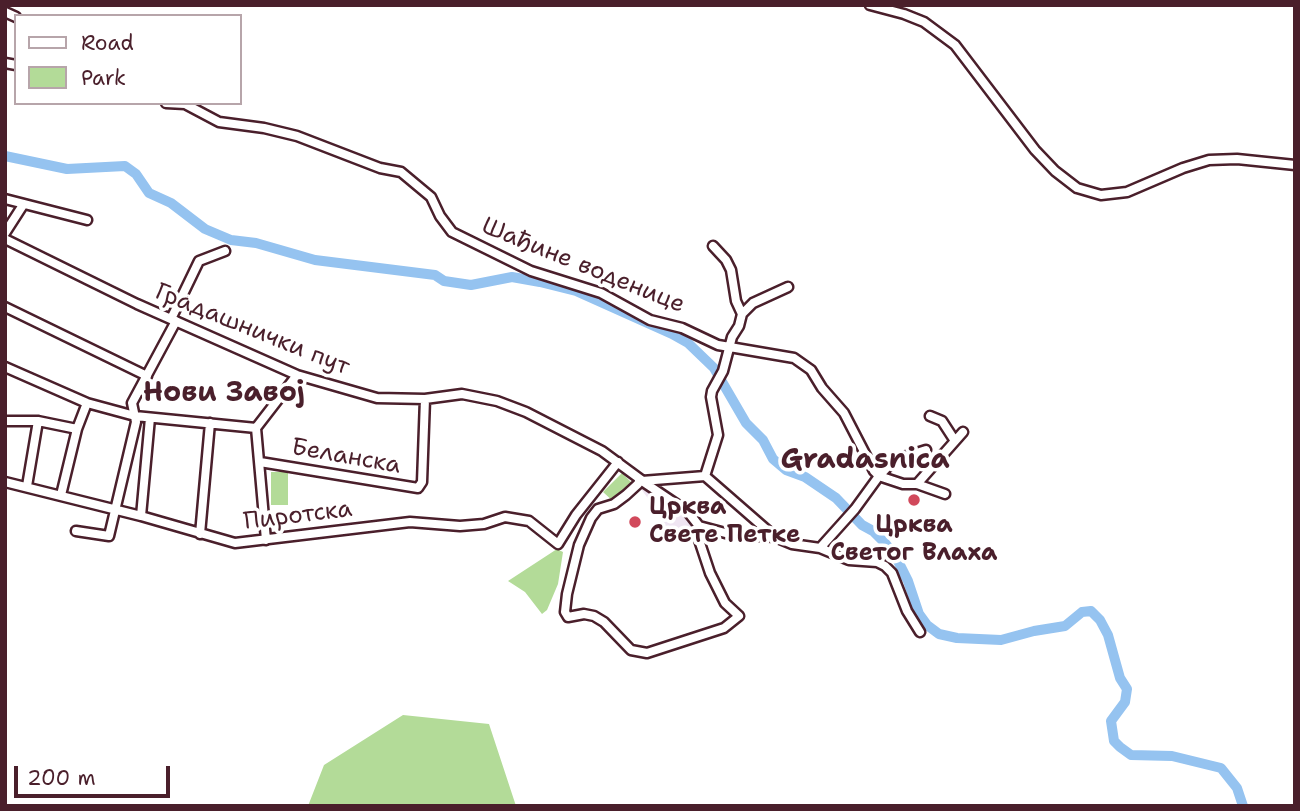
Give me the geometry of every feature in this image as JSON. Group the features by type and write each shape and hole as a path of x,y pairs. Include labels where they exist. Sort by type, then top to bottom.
{"street":[{"path":"870,5 904,14 944,34 966,57 1020,133 1055,171 1077,188 1101,195 1127,192 1209,160 1237,159 1295,165"},
{"name":"Шађине воденице","path":"187,105 219,122 297,136 380,168 401,172 431,197 452,232 531,271 601,293 650,320 682,328 718,345 785,356 803,363 851,422 869,466 879,476"},
{"path":"5,199 88,220"},
{"path":"5,233 23,205"},
{"name":"Градашнички пут","path":"5,239 173,320 298,375 370,397 425,399 474,395 509,405 602,451 618,462"},
{"path":"705,476 718,435 711,397 723,371 732,337 740,326 742,314 736,301 729,265 713,246"},
{"path":"76,531 109,536 136,422 132,403 173,320 198,261 225,251"},
{"path":"742,314 753,303 788,287"},
{"path":"5,307 146,376"},
{"path":"5,367 87,403 135,416 256,428"},
{"path":"266,540 256,428 298,375"},
{"name":"Беланска","path":"260,462 418,488 422,482 425,399"},
{"path":"61,495 77,429 87,403"},
{"path":"930,416 942,421 955,441"},
{"path":"141,516 150,418"},
{"path":"5,421 38,421 77,429"},
{"path":"27,486 38,421"},
{"path":"200,534 210,423"},
{"path":"917,484 963,432"},
{"path":"820,548 848,518 894,460 926,450"},
{"path":"618,462 688,512 699,526 729,534 775,537"},
{"name":"Пиротска","path":"5,482 235,543 410,522 460,526 484,524 505,517 529,521 558,544 576,515 618,462"},
{"path":"699,526 698,537 710,573 725,603 738,616 724,628 648,653 631,650 604,622 594,616 565,616 567,594 579,545 598,509 614,504 641,480 705,476 775,537 792,544 820,548 849,560 877,562 888,568 920,632"},
{"path":"879,476 903,484 917,484 945,495"}],"shaded area":[{"path":"646,485 685,511 695,527 672,535 659,525 662,517 641,489"}],"green space":[{"path":"271,472 288,472 288,505 271,505"},
{"path":"622,473 633,484 615,503 603,492"},
{"path":"557,549 563,552 558,584 547,610 542,614 525,592 508,581"},
{"path":"403,715 489,724 516,806 308,806 324,765"}],"waterway":[{"path":"5,156 67,169 125,166 136,174 149,193 171,203 205,229 231,240 256,243 315,260 435,275 444,281 471,285 512,277 540,282 576,291 672,334 688,343 714,368 746,423 763,440 773,459 786,470 805,477 836,498 862,525 885,543 896,557 908,581 919,614 927,625 939,634 957,638 1001,640 1065,626 1082,612 1091,611 1100,620 1108,635 1120,678 1127,689 1125,702 1111,721 1114,741 1131,755 1172,756 1221,768 1237,788 1243,806"}],"place":[{"name":"Црква Светог Влаха","path":"914,500"},
{"name":"Црква Свете Петке","path":"635,522"}],"district":[{"name":"Нови Завој","path":"224,394"},
{"name":"Gradasnica","path":"865,461"}]}
